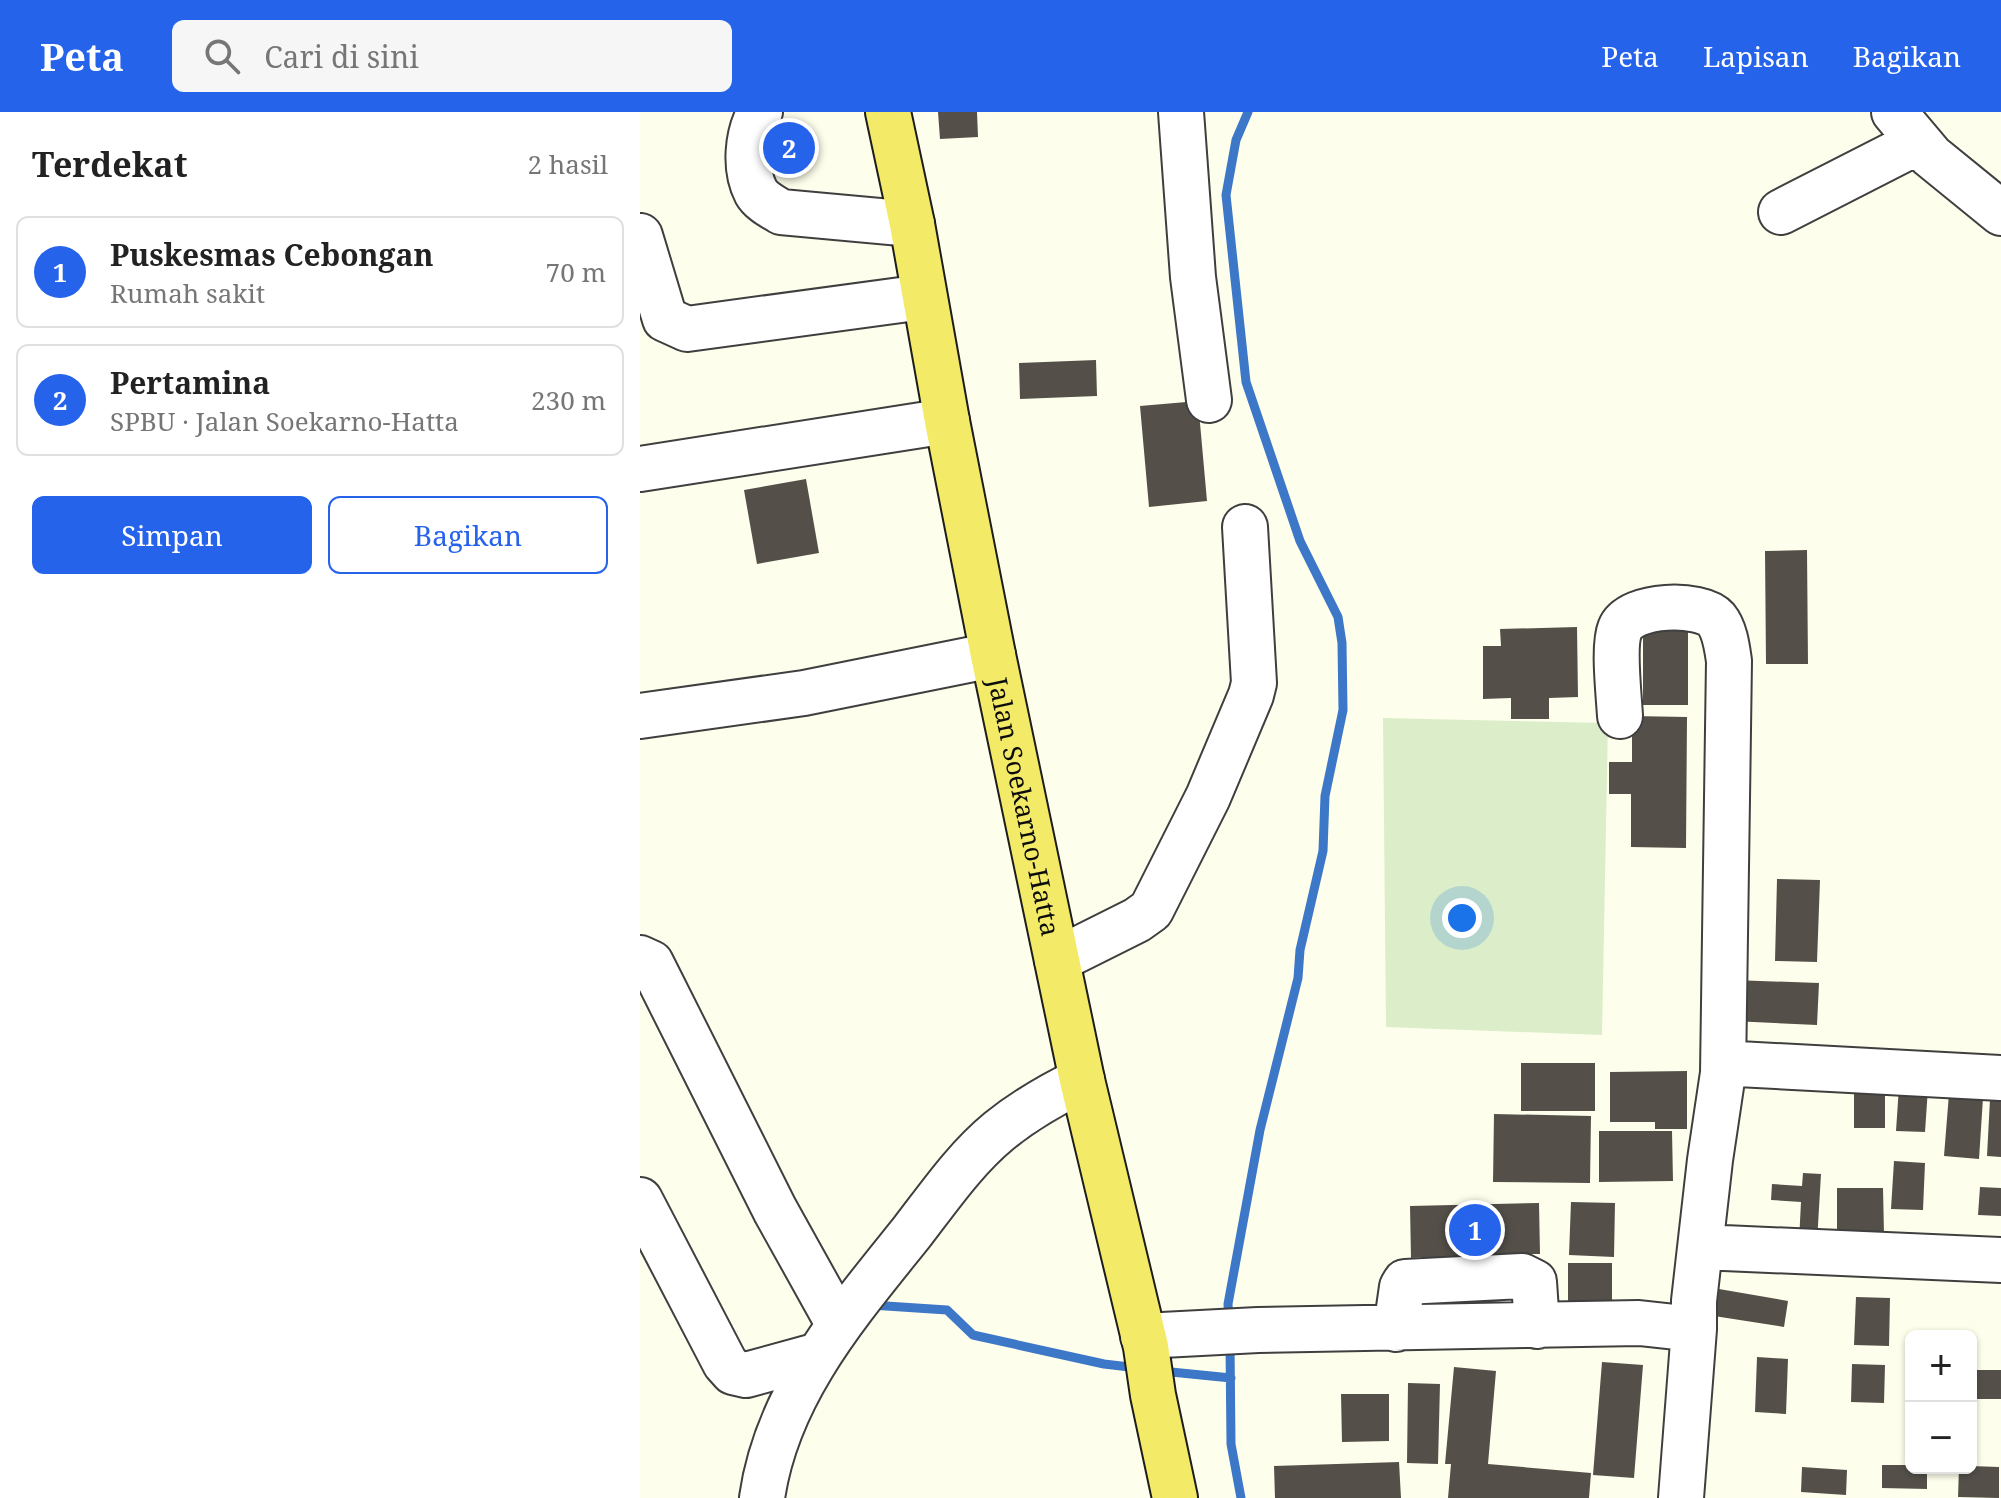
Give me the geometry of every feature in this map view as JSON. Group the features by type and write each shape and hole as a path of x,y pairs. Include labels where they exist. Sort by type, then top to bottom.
{"main road":[{"name":"Jalan Soekarno-Hatta","path":"888,112 993,655 1082,1080 1145,1342 1175,1498"}],"street":[{"path":"760,112 752,126 748,164 757,194 769,204 781,212 912,224"},
{"path":"1181,112 1193,277 1209,400"},
{"path":"1781,212 1906,127 1931,156 2001,213"},
{"path":"641,242 665,319 687,329 923,297"},
{"path":"640,469 947,421"},
{"path":"1057,960 1151,910 1208,797 1254,683 1245,527"},
{"path":"1620,716 1618,649 1620,629 1626,621 1632,615 1667,607 1709,613 1716,619 1726,641 1729,661 1723,1073 1694,1301 1681,1498"},
{"path":"640,716 804,693 993,655"},
{"path":"640,958 651,963 775,1210 829,1340"},
{"path":"1723,1073 1738,1064 2001,1078"},
{"path":"762,1498 766,1469 775,1440 795,1395 829,1340 970,1157 1028,1109 1082,1080"},
{"path":"640,1200 725,1363 733,1372 746,1375 829,1340"},
{"path":"1701,1247 2001,1260"},
{"path":"1145,1342 1239,1332 1639,1323 1694,1329"}],"green space":[{"path":"1383,718 1608,723 1602,1035 1386,1027"}],"building":[{"path":"938,112 977,112 978,137 940,139"},
{"path":"1096,360 1097,396 1020,399 1019,363"},
{"path":"1198,401 1207,501 1149,507 1140,406"},
{"path":"806,479 819,553 757,564 744,490"},
{"path":"1807,550 1808,664 1766,664 1765,551"},
{"path":"1643,616 1688,616 1688,705 1643,705"},
{"path":"1577,627 1578,697 1549,698 1549,719 1511,719 1511,698 1483,699 1483,646 1501,646 1500,629"},
{"path":"1632,716 1687,717 1686,848 1631,847 1631,794 1609,794 1609,762 1632,762"},
{"path":"1777,879 1820,880 1817,962 1775,961"},
{"path":"1733,980 1819,983 1817,1025 1732,1021"},
{"path":"1521,1063 1595,1063 1595,1111 1521,1111"},
{"path":"1687,1071 1687,1129 1655,1129 1655,1122 1610,1122 1610,1072"},
{"path":"1950,1081 1983,1098 1979,1159 1944,1156"},
{"path":"1899,1086 1928,1088 1925,1132 1896,1131"},
{"path":"1854,1087 1885,1087 1885,1128 1854,1128"},
{"path":"1990,1099 2001,1100 2001,1157 1987,1156"},
{"path":"1494,1114 1591,1116 1590,1183 1493,1182"},
{"path":"1599,1131 1672,1131 1673,1181 1599,1182"},
{"path":"1894,1161 1925,1163 1923,1210 1891,1209"},
{"path":"1803,1173 1821,1174 1817,1242 1799,1241 1801,1202 1771,1200 1772,1184 1802,1186"},
{"path":"1980,1187 2001,1188 2001,1216 1978,1215"},
{"path":"1837,1188 1883,1188 1884,1234 1837,1234"},
{"path":"1571,1202 1615,1203 1614,1257 1569,1255"},
{"path":"1539,1203 1540,1254 1482,1254 1483,1273 1426,1275 1425,1257 1411,1258 1410,1206"},
{"path":"1568,1263 1612,1263 1612,1301 1568,1301"},
{"path":"1719,1289 1788,1301 1784,1327 1714,1316"},
{"path":"1856,1297 1890,1298 1889,1346 1854,1345"},
{"path":"1757,1357 1788,1359 1786,1414 1755,1412"},
{"path":"1602,1362 1643,1365 1634,1478 1593,1475"},
{"path":"1852,1364 1885,1365 1884,1403 1851,1402"},
{"path":"1454,1367 1496,1371 1488,1464 1591,1473 1589,1498 1448,1498 1451,1464 1445,1464"},
{"path":"1977,1370 2001,1370 2001,1399 1977,1399"},
{"path":"1408,1383 1440,1384 1438,1464 1407,1463"},
{"path":"1341,1394 1389,1394 1389,1441 1342,1442"},
{"path":"1399,1462 1401,1498 1275,1498 1274,1466"},
{"path":"1882,1465 1905,1465 1905,1474 1927,1474 1927,1489 1882,1488"},
{"path":"1977,1466 1999,1467 1999,1498 1958,1497 1959,1474 1977,1474"},
{"path":"1802,1467 1847,1470 1846,1495 1801,1492"}],"waterway":[{"path":"1229,1322 1228,1304 1260,1130 1298,978 1300,950 1323,851 1325,796 1343,710 1342,643 1338,617 1300,541 1246,382 1226,195 1236,140 1248,112"},
{"path":"871,1305 947,1310 973,1335 1104,1364 1138,1368"},
{"path":"1230,1344 1231,1444 1241,1498"},
{"path":"1161,1371 1231,1378"}],"place":[{"name":"Pertamina","path":"789,148"},
{"name":"Puskesmas Cebongan","path":"1475,1230"}]}
